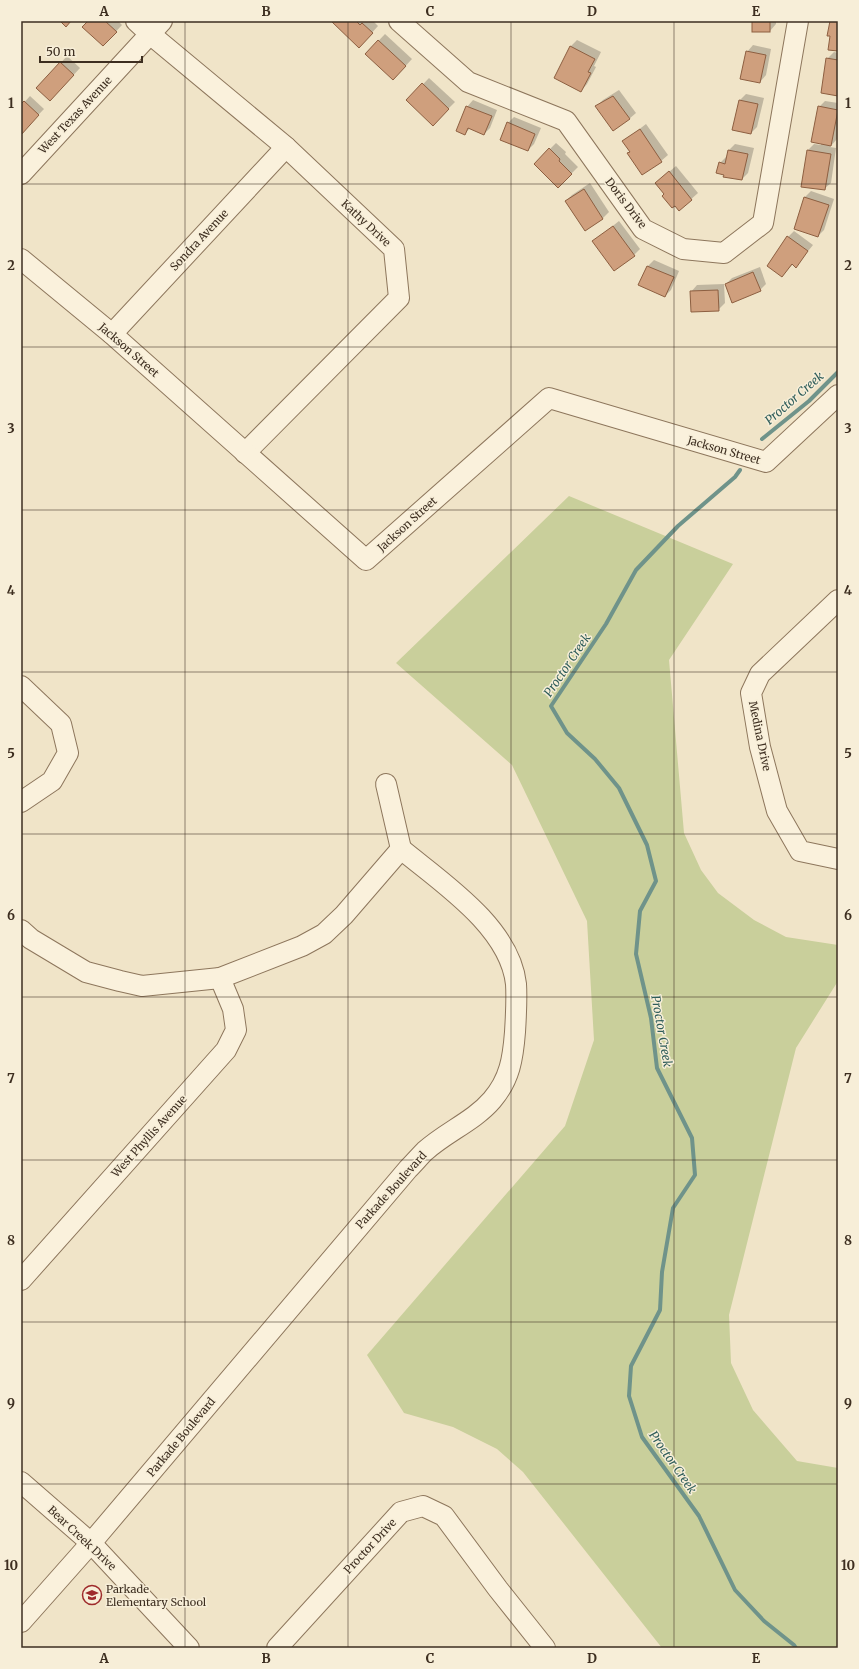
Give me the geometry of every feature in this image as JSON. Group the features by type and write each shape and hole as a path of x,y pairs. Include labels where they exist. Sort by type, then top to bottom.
{"street":[{"name":"Doris Drive","path":"399,21 468,82 566,121 642,229 683,249 724,253 763,223 798,21"},
{"name":"Kathy Drive","path":"149,25 286,147 394,249 399,298 245,452"},
{"name":"West Texas Avenue","path":"21,174 149,25"},
{"name":"Sondra Avenue","path":"112,334 286,147"},
{"name":"Jackson Street","path":"21,259 112,334 366,560 549,398 766,462 838,395"},
{"name":"Medina Drive","path":"838,600 760,674 751,694 760,747 777,811 800,851 838,860"},
{"path":"21,686 61,724 68,753 52,781 21,802"},
{"path":"24,940 86,972 142,986 220,978 302,946 324,934 344,915 401,848 386,784"},
{"name":"Parkade Boulevard","path":"21,1622 91,1543 408,1169 426,1151 492,1100 504,1082 512,1060 516,1018 516,983 509,957 496,935 474,910 401,848"},
{"name":"West Phyllis Avenue","path":"21,1280 226,1050 236,1030 233,1009 220,978"},
{"name":"Bear Creek Drive","path":"21,1482 91,1543 190,1648"},
{"name":"Proctor Drive","path":"277,1648 401,1512 423,1506 444,1516 498,1589 545,1648"}],"green space":[{"path":"569,496 733,564 669,660 684,833 701,870 718,893 754,920 786,937 838,945 838,981 796,1048 729,1315 731,1363 753,1410 797,1461 838,1468 838,1648 662,1648 523,1472 497,1449 453,1427 404,1413 367,1355 565,1126 594,1040 587,921 512,765 396,663"}],"building":[{"path":"60,21 71,21 66,27"},
{"path":"88,21 105,21 117,32 103,46 82,27"},
{"path":"331,21 356,21 360,25 362,23 373,33 359,48"},
{"path":"752,21 770,21 770,32 752,32"},
{"path":"830,21 838,21 838,51 828,50 830,36 827,36"},
{"path":"378,40 406,66 393,80 365,54"},
{"path":"570,46 595,59 588,72 591,73 581,92 554,78"},
{"path":"746,51 766,55 760,83 740,79"},
{"path":"826,58 838,60 838,96 821,93"},
{"path":"60,62 74,75 50,101 36,88"},
{"path":"422,83 449,109 433,126 406,100"},
{"path":"613,96 630,119 613,131 595,106"},
{"path":"739,100 758,104 751,134 732,130"},
{"path":"24,101 39,115 21,135 21,104"},
{"path":"466,106 492,116 484,135 468,128 465,135 456,131"},
{"path":"818,106 838,110 831,146 811,142"},
{"path":"507,122 535,134 528,151 500,140"},
{"path":"640,129 662,162 642,175 627,153 630,152 622,141"},
{"path":"549,148 572,174 558,188 534,164"},
{"path":"728,150 748,154 742,180 723,177 724,175 716,173 719,162 725,164"},
{"path":"807,150 831,154 825,190 801,187"},
{"path":"669,171 692,200 679,211 675,206 672,208 662,196 664,194 655,183"},
{"path":"584,189 603,219 585,231 565,201"},
{"path":"804,197 829,205 818,237 794,229"},
{"path":"613,226 635,256 614,271 592,241"},
{"path":"787,236 808,251 796,268 792,264 782,277 767,266"},
{"path":"647,266 674,277 665,297 638,285"},
{"path":"753,272 761,291 732,303 725,284"},
{"path":"718,290 719,311 691,312 690,291"}],"waterway":[{"name":"Proctor Creek","path":"762,439 809,401 838,372"},
{"name":"Proctor Creek","path":"740,470 735,477 678,526 636,570 606,624 551,706 567,733 595,759 619,788 647,845 656,881 640,911 636,954 651,1018 657,1068 692,1138 695,1175 673,1208 662,1272 660,1310 631,1366 629,1396 642,1437 699,1516 735,1590 764,1621 796,1648"}],"place":[{"name":"Parkade Elementary School","path":"92,1595"}]}
